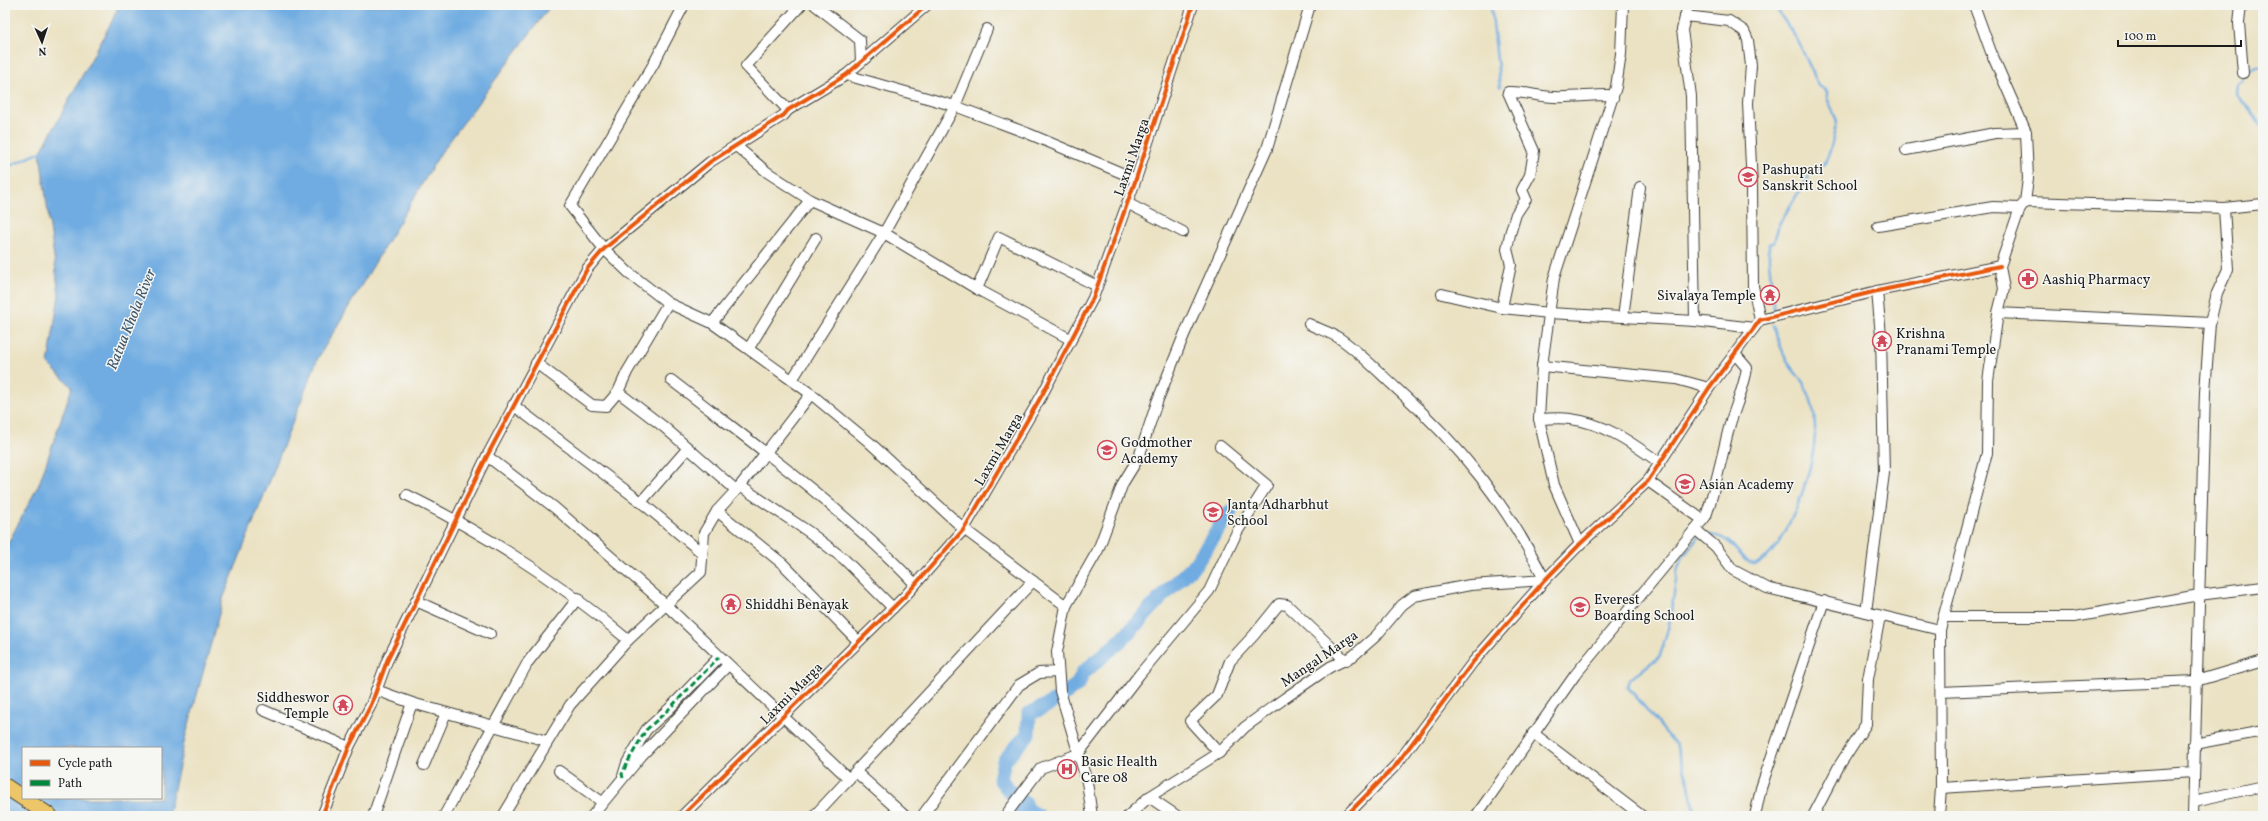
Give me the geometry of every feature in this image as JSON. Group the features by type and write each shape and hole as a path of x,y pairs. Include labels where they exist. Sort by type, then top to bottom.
{"highway":[{"path":"5,786 22,797"},
{"path":"24,799 50,816"}],"street":[{"path":"684,5 653,65 570,206 604,249 628,272 668,303 712,323 749,348 811,394 869,442 964,529 1066,606"},
{"path":"788,110 746,66 801,5"},
{"path":"815,5 860,40 861,62"},
{"path":"322,816 349,747 376,690 387,661 486,456 587,270 604,249 710,162 784,115 788,110 846,75 927,5"},
{"name":"Laxmi Marga","path":"682,816 893,608 964,529 1042,395 1097,286 1136,179 1193,5"},
{"path":"1094,815 1087,782 1061,696 1057,652 1066,606 1098,550 1123,483 1139,457 1158,402 1184,335 1267,149 1310,5"},
{"path":"1580,544 1554,485 1539,419 1542,366 1554,278 1613,98 1621,54 1623,5"},
{"path":"1688,5 1682,30 1691,96 1695,321"},
{"path":"1939,816 1941,788 1940,630 1987,453 1988,381 1998,313 2004,289 2000,266 2022,205 2028,179 2026,132 1991,52 1974,5"},
{"path":"2240,5 2240,35 2243,73"},
{"path":"1346,816 1396,765 1473,662 1545,580 1580,544 1648,481 1709,388 1757,324 1753,286 1752,186 1748,103 1751,66 1748,40 1744,31 1729,21 1685,16"},
{"path":"792,380 884,233 955,106 987,29"},
{"path":"846,75 955,106 1026,133 1136,179"},
{"path":"1502,308 1511,265 1507,249 1510,234 1516,214 1526,199 1522,190 1530,175 1534,151 1508,92 1519,91 1531,95 1554,97 1608,95 1613,98"},
{"path":"1906,150 1995,133 2026,132"},
{"path":"736,146 767,172 810,200 884,233 977,289 1070,339"},
{"path":"1623,317 1640,187"},
{"path":"712,323 810,200"},
{"path":"1127,203 1183,232"},
{"path":"1878,226 1993,207 2022,205 2224,208 2263,204"},
{"path":"2193,816 2205,392 2210,323 2217,293 2228,269 2224,208"},
{"path":"977,289 999,236 1097,286"},
{"path":"749,348 816,238"},
{"path":"1442,294 1502,308 1549,313 1757,324 1877,291 2000,266"},
{"path":"1866,612 1884,473 1881,336 1877,291"},
{"path":"536,363 592,405 606,406 618,392 627,372 668,303"},
{"path":"1998,313 2210,323"},
{"path":"1309,324 1338,338 1358,353 1434,422 1472,464 1504,508 1525,542 1545,580"},
{"path":"1476,816 1575,675 1703,520 1715,489 1731,423 1744,386 1747,368 1735,354"},
{"path":"1542,366 1676,379 1709,388"},
{"path":"671,380 764,452 880,547 915,584"},
{"path":"618,392 738,488 809,532 844,559 893,608"},
{"path":"503,816 570,705 628,640 701,572 704,533 717,511 738,488 764,452 811,394"},
{"path":"513,405 640,502 702,553"},
{"path":"1539,419 1569,418 1594,424 1616,433 1660,463"},
{"path":"1005,816 1041,768 1078,754 1139,675 1209,591 1237,532 1264,492 1266,485 1220,446"},
{"path":"640,502 688,448"},
{"path":"486,456 554,508 666,605 783,717 905,816"},
{"path":"1648,481 1703,520"},
{"path":"407,495 456,519 578,598 628,640"},
{"path":"717,511 783,564 858,641"},
{"path":"1695,529 1716,547 1734,570 1767,588 1940,630"},
{"name":"Mangal Marga","path":"1128,816 1149,797 1219,753 1250,723 1330,667 1346,661 1376,636 1402,605 1414,596 1470,585 1545,580"},
{"path":"814,816 1033,581"},
{"path":"1944,617 2074,617 2199,595 2263,587"},
{"path":"444,816 528,662 578,598"},
{"path":"416,601 490,634"},
{"path":"1755,816 1761,788 1824,601"},
{"path":"1219,753 1190,721 1217,695 1230,661 1254,635 1278,604 1287,604 1346,661"},
{"path":"1813,816 1839,766 1866,724 1868,679 1880,616"},
{"path":"623,778 622,774 626,763 646,730 669,709 719,657"},
{"path":"1941,692 2196,681 2263,661"},
{"path":"592,816 602,802 670,724 728,665"},
{"path":"922,816 1019,685 1040,673 1058,672"},
{"path":"376,690 412,703 547,741"},
{"path":"373,816 412,703"},
{"path":"263,710 349,747"},
{"path":"424,765 446,713"},
{"path":"2194,744 2263,731"},
{"path":"1534,733 1642,816"},
{"path":"559,771 602,802"},
{"path":"1941,788 2194,772"},
{"path":"2194,801 2263,786"},
{"path":"1149,797 1177,816"}],"water":[{"name":"Ratua Khola River","path":"119,5 551,5 440,154 318,358 223,599 185,739 168,816 5,816 5,549 39,484 72,387 48,364 59,295 40,153 112,21"}],"waterway":[{"path":"1491,5 1500,87"},
{"path":"1774,5 1798,41 1819,86 1827,91 1827,98 1837,121 1830,151 1825,163 1810,174 1779,224 1774,242 1769,244 1769,261 1774,311"},
{"path":"2246,72 2256,67 2263,67"},
{"path":"2243,75 2241,82 2237,83 2236,95 2249,108 2263,130"},
{"path":"5,168 41,152"},
{"path":"1709,535 1718,536 1726,540 1748,562 1758,563 1762,561 1771,553 1784,534 1800,500 1806,481 1814,441 1815,422 1812,403 1805,386 1786,359 1773,325"},
{"path":"1165,594 1196,563 1230,512"},
{"path":"1695,816 1688,780 1676,745 1627,686 1629,680 1660,656 1669,625 1678,567 1683,557 1699,536"},
{"path":"1015,816 1025,804 1010,792 1000,779 1004,761 1028,734 1029,714 1052,703 1078,684 1083,673 1121,640 1159,600"},
{"path":"1025,804 1027,810 1038,816"}],"marked path":[{"path":"623,778 622,774 627,763 646,730 669,709 719,657"}],"cycle path":[{"path":"322,816 349,747 371,705 387,661 487,456 587,269 604,249 710,162 784,115 788,110 846,75 927,5"},
{"path":"682,816 905,596 964,529 1042,395 1093,298 1136,179 1193,5"},
{"path":"1346,816 1396,765 1473,662 1545,580 1580,544 1648,481 1709,388 1760,320 1877,291 2000,266"}],"place":[{"name":"Pashupati Sanskrit School","path":"1748,177"},
{"name":"Aashiq Pharmacy","path":"2028,279"},
{"name":"Sivalaya Temple","path":"1770,295"},
{"name":"Krishna Pranami Temple","path":"1882,341"},
{"name":"Godmother Academy","path":"1107,450"},
{"name":"Asian Academy","path":"1685,484"},
{"name":"Janta Adharbhut School","path":"1213,512"},
{"name":"Shiddhi Benayak","path":"731,604"},
{"name":"Everest Boarding School","path":"1580,607"},
{"name":"Siddheswor Temple","path":"343,705"},
{"name":"Basic Health Care 08","path":"1067,769"}]}
